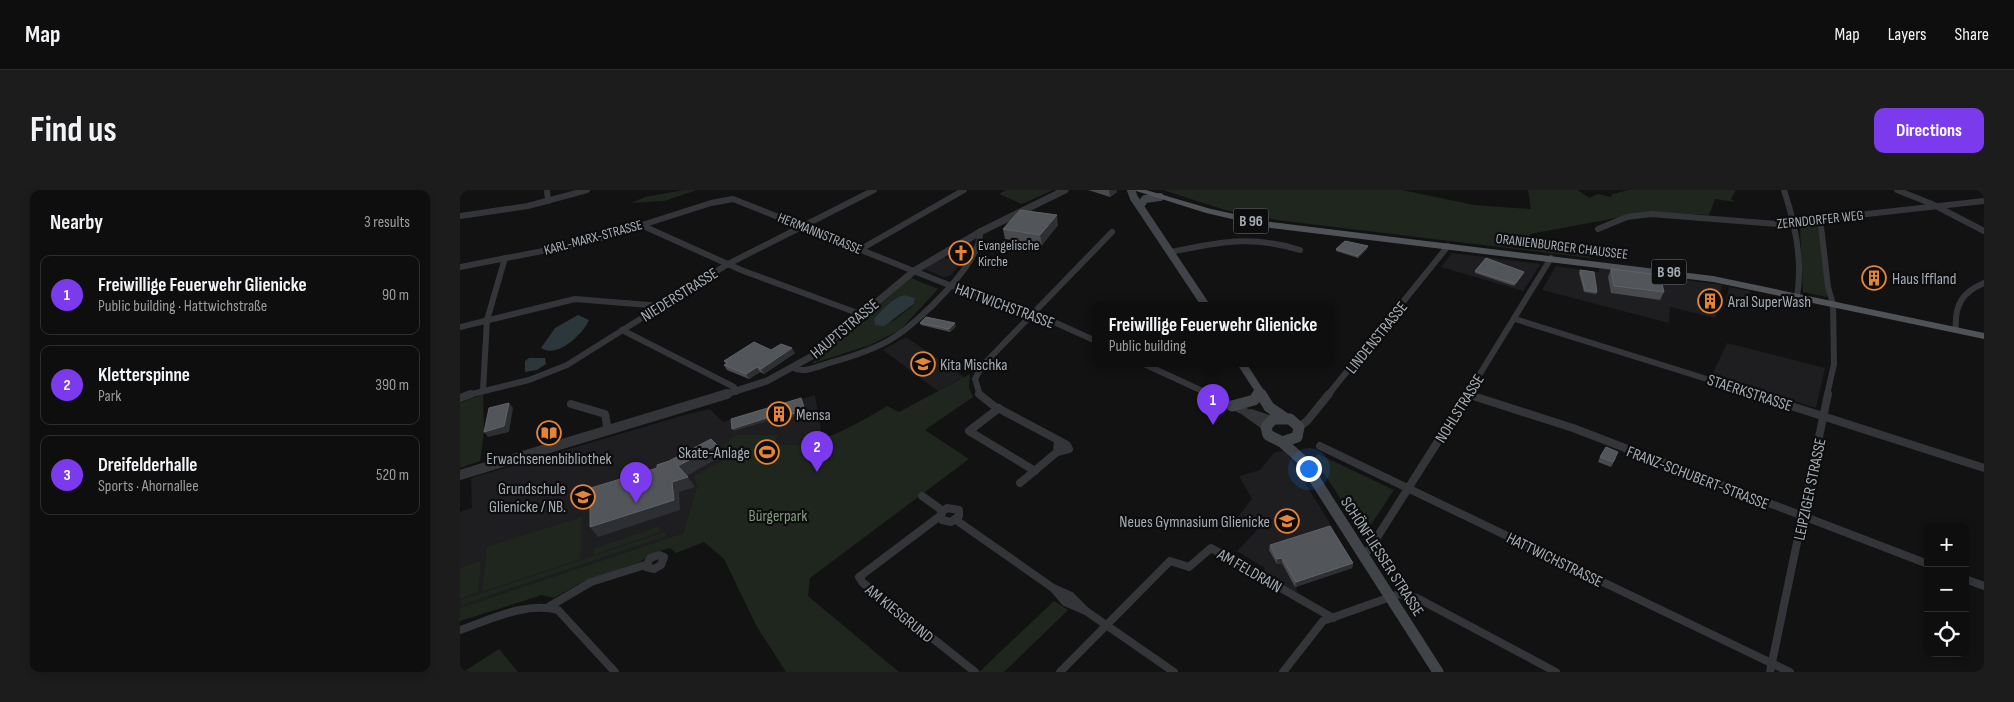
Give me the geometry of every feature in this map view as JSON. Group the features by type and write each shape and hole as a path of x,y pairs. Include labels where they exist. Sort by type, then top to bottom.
{"main road":[{"path":"1131,190 1203,302"},
{"name":"ORANIENBURGER CHAUSSEE","path":"1137,190 1226,216 1271,225 1713,278 1984,336"},
{"path":"1140,206 1145,199 1160,197"},
{"path":"1244,367 1269,407 1285,418 1294,421 1299,426 1300,434 1295,439 1282,442 1270,438 1269,407"},
{"path":"1232,406 1254,400 1260,392"},
{"path":"1270,422 1285,418"},
{"name":"SCHÖNFLIESSER STRASSE","path":"1295,439 1301,458 1438,672"},
{"name":"SCHÖNFLIESSER STRASSE","path":"1282,442 1301,458"}],"street":[{"path":"547,190 548,201"},
{"path":"460,216 548,201 587,190"},
{"name":"NIEDERSTRASSE","path":"460,398 482,390 545,375 567,365 728,264 874,190"},
{"path":"861,249 964,190"},
{"name":"HAUPTSTRASSE","path":"460,475 767,381 794,368 814,355 914,270 980,232 1065,190"},
{"path":"1784,190 1795,224 1799,284 1797,296"},
{"path":"1897,190 1937,206 1984,231"},
{"name":"HERMANNSTRASSE","path":"724,200 738,201 914,270"},
{"name":"KARL-MARX-STRASSE","path":"460,268 589,242 724,200"},
{"name":"ZERNDORFER WEG","path":"1598,229 1627,217 1651,214 1795,224 1984,201"},
{"name":"LEIPZIGER STRASSE","path":"1771,668 1834,364 1832,304 1828,287 1821,226 1818,220"},
{"path":"641,225 728,264 860,314"},
{"path":"794,368 800,371 808,370 870,350 889,341 912,326 980,248 983,238 980,232"},
{"path":"1057,452 1064,453 1069,449 1067,445 982,398 975,382 977,374 1112,232"},
{"path":"1171,252 1227,240 1253,238 1269,240 1300,250"},
{"name":"LINDENSTRASSE","path":"1299,426 1307,421 1448,246"},
{"path":"482,390 487,320 505,258"},
{"name":"NOHLSTRASSE","path":"1362,554 1368,550 1409,490 1551,258"},
{"name":"HATTWICHSTRASSE","path":"914,270 949,285 1034,313 1092,339"},
{"path":"1956,330 1954,314 1957,303 1969,290 1984,283"},
{"path":"460,327 575,299 661,306"},
{"name":"STAERKSTRASSE","path":"1514,320 1824,416 1984,468"},
{"path":"622,330 734,387 736,392"},
{"path":"1150,367 1270,422"},
{"name":"FRANZ-SCHUBERT-STRASSE","path":"1467,394 1573,428 1924,562"},
{"path":"571,404 605,414 608,430"},
{"path":"999,408 969,431 1035,471"},
{"path":"1020,483 1057,452 1058,440"},
{"name":"HATTWICHSTRASSE","path":"1320,446 1771,668 1790,672"},
{"path":"922,496 942,513 945,522 956,520 1053,588 1064,602 1086,611 1174,672"},
{"path":"942,513 952,507 959,510 959,516 956,520"},
{"name":"AM KIESGRUND","path":"942,513 859,577 863,584 975,672"},
{"name":"AM FELDRAIN","path":"1106,625 1170,561 1189,567 1211,548 1333,618"},
{"path":"460,630 531,608 550,606 591,582 645,565"},
{"path":"1969,580 1984,586"},
{"path":"1283,672 1322,621 1399,594 1417,598 1556,672"},
{"path":"550,606 558,610 615,672"},
{"path":"1060,672 1106,625"}],"shaded area":[{"path":"1452,253 1541,264 1523,291 1441,267"},
{"path":"943,257 961,263 950,276 944,277 924,269"},
{"path":"1556,266 1599,272 1599,268 1722,285 1716,318 1670,307 1669,323 1542,290"},
{"path":"1729,287 1750,291 1747,308 1726,302"},
{"path":"904,295 915,298 914,304 884,326 875,325 874,319 884,308 895,299"},
{"path":"578,315 589,320 575,338 562,348 547,351 541,348 555,328"},
{"name":"Kita Mischka","path":"906,337 964,377 938,391 883,350"},
{"path":"1727,343 1825,368 1816,408 1712,375"},
{"path":"529,358 545,358 546,364 537,370 525,372 525,361"},
{"name":"Grundschule Glienicke / NB.","path":"815,395 822,437 793,447 775,442 779,436 735,454 697,487 683,533 460,608 460,512 472,508 471,478 688,414 710,409 723,422"},
{"name":"Neues Gymnasium Glienicke","path":"1285,450 1334,530 1330,532 1352,568 1296,587 1298,594 1262,572 1265,568 1237,551 1258,529 1238,517 1252,499 1239,476 1260,470 1274,453"}],"green space":[{"path":"684,190 697,190 664,201 631,203 645,197"},
{"path":"1006,190 1053,190 1022,204 999,194"},
{"path":"1163,190 1402,190 1474,205 1531,209 1528,190 1578,190 1589,198 1598,194 1611,197 1612,194 1629,190 1736,190 1731,199 1735,202 1715,199 1709,215 1648,212 1530,234 1531,246 1589,253 1590,258 1277,220 1225,210"},
{"path":"1812,223 1819,226 1827,297 1803,292 1800,226"},
{"path":"911,278 938,289 900,330 870,345 811,364","holes":["904,295 915,299 914,305 893,321 875,325 874,319 895,299"]},
{"name":"Bürgerpark","path":"970,374 969,388 973,397 925,430 969,459 810,578 808,596 899,672 786,672 757,627 724,559 704,542 676,553 670,548 655,552 640,562 582,582 554,598 542,595 460,621 460,608 683,533 697,487 694,476 734,454 723,446 736,435 779,435 775,442 788,445 817,441 848,428 887,406 899,412"},
{"path":"483,394 484,433 480,461 460,468 460,403"},
{"path":"1318,454 1394,490 1364,535 1314,458"},
{"path":"582,517 581,559 482,592 487,547"},
{"path":"659,526 660,532 594,555 594,549"},
{"path":"665,532 666,536 461,605 462,600"},
{"path":"481,561 478,592 460,598 460,568"},
{"path":"1054,601 1068,610 1004,672 979,672"},
{"path":"499,649 518,672 463,672"}],"building":[{"path":"1020,210 1057,215 1040,235 1003,229"},
{"path":"1345,241 1368,246 1358,256 1336,249"},
{"path":"1486,258 1524,272 1515,284 1475,271"},
{"path":"1611,269 1660,275 1664,292 1614,286"},
{"path":"1580,270 1594,272 1597,292 1585,290"},
{"path":"1869,270 1881,273 1882,280 1870,278"},
{"path":"1710,291 1716,293 1714,302 1708,301"},
{"path":"926,317 955,323 949,329 920,323"},
{"path":"754,342 771,350 781,344 792,348 761,369 757,367 746,374 724,365 728,363 724,361"},
{"name":"Mensa","path":"801,398 805,410 783,417 782,413 732,429 731,419"},
{"path":"509,403 504,426 484,432 489,408"},
{"path":"711,439 717,445 678,466 688,477 672,482 674,500 590,527 590,496 584,497 584,490 657,468 657,465 669,461"},
{"path":"1606,447 1618,452 1613,462 1600,457"},
{"path":"1330,526 1353,563 1296,582 1282,558 1277,559 1270,545"}],"place":[{"name":"Evangelische Kirche","path":"961,253"},
{"name":"Haus Iffland","path":"1874,278"},
{"name":"Aral SuperWash","path":"1710,301"},
{"name":"Kita Mischka","path":"923,364"},
{"name":"Mensa","path":"779,414"},
{"name":"Freiwillige Feuerwehr Glienicke","path":"1213,425"},
{"name":"Erwachsenenbibliothek","path":"549,433"},
{"name":"Skate-Anlage","path":"767,452"},
{"name":"Kletterspinne","path":"817,472"},
{"name":"Grundschule Glienicke / NB.","path":"583,497"},
{"name":"Dreifelderhalle","path":"636,503"},
{"name":"Neues Gymnasium Glienicke","path":"1287,521"}]}
